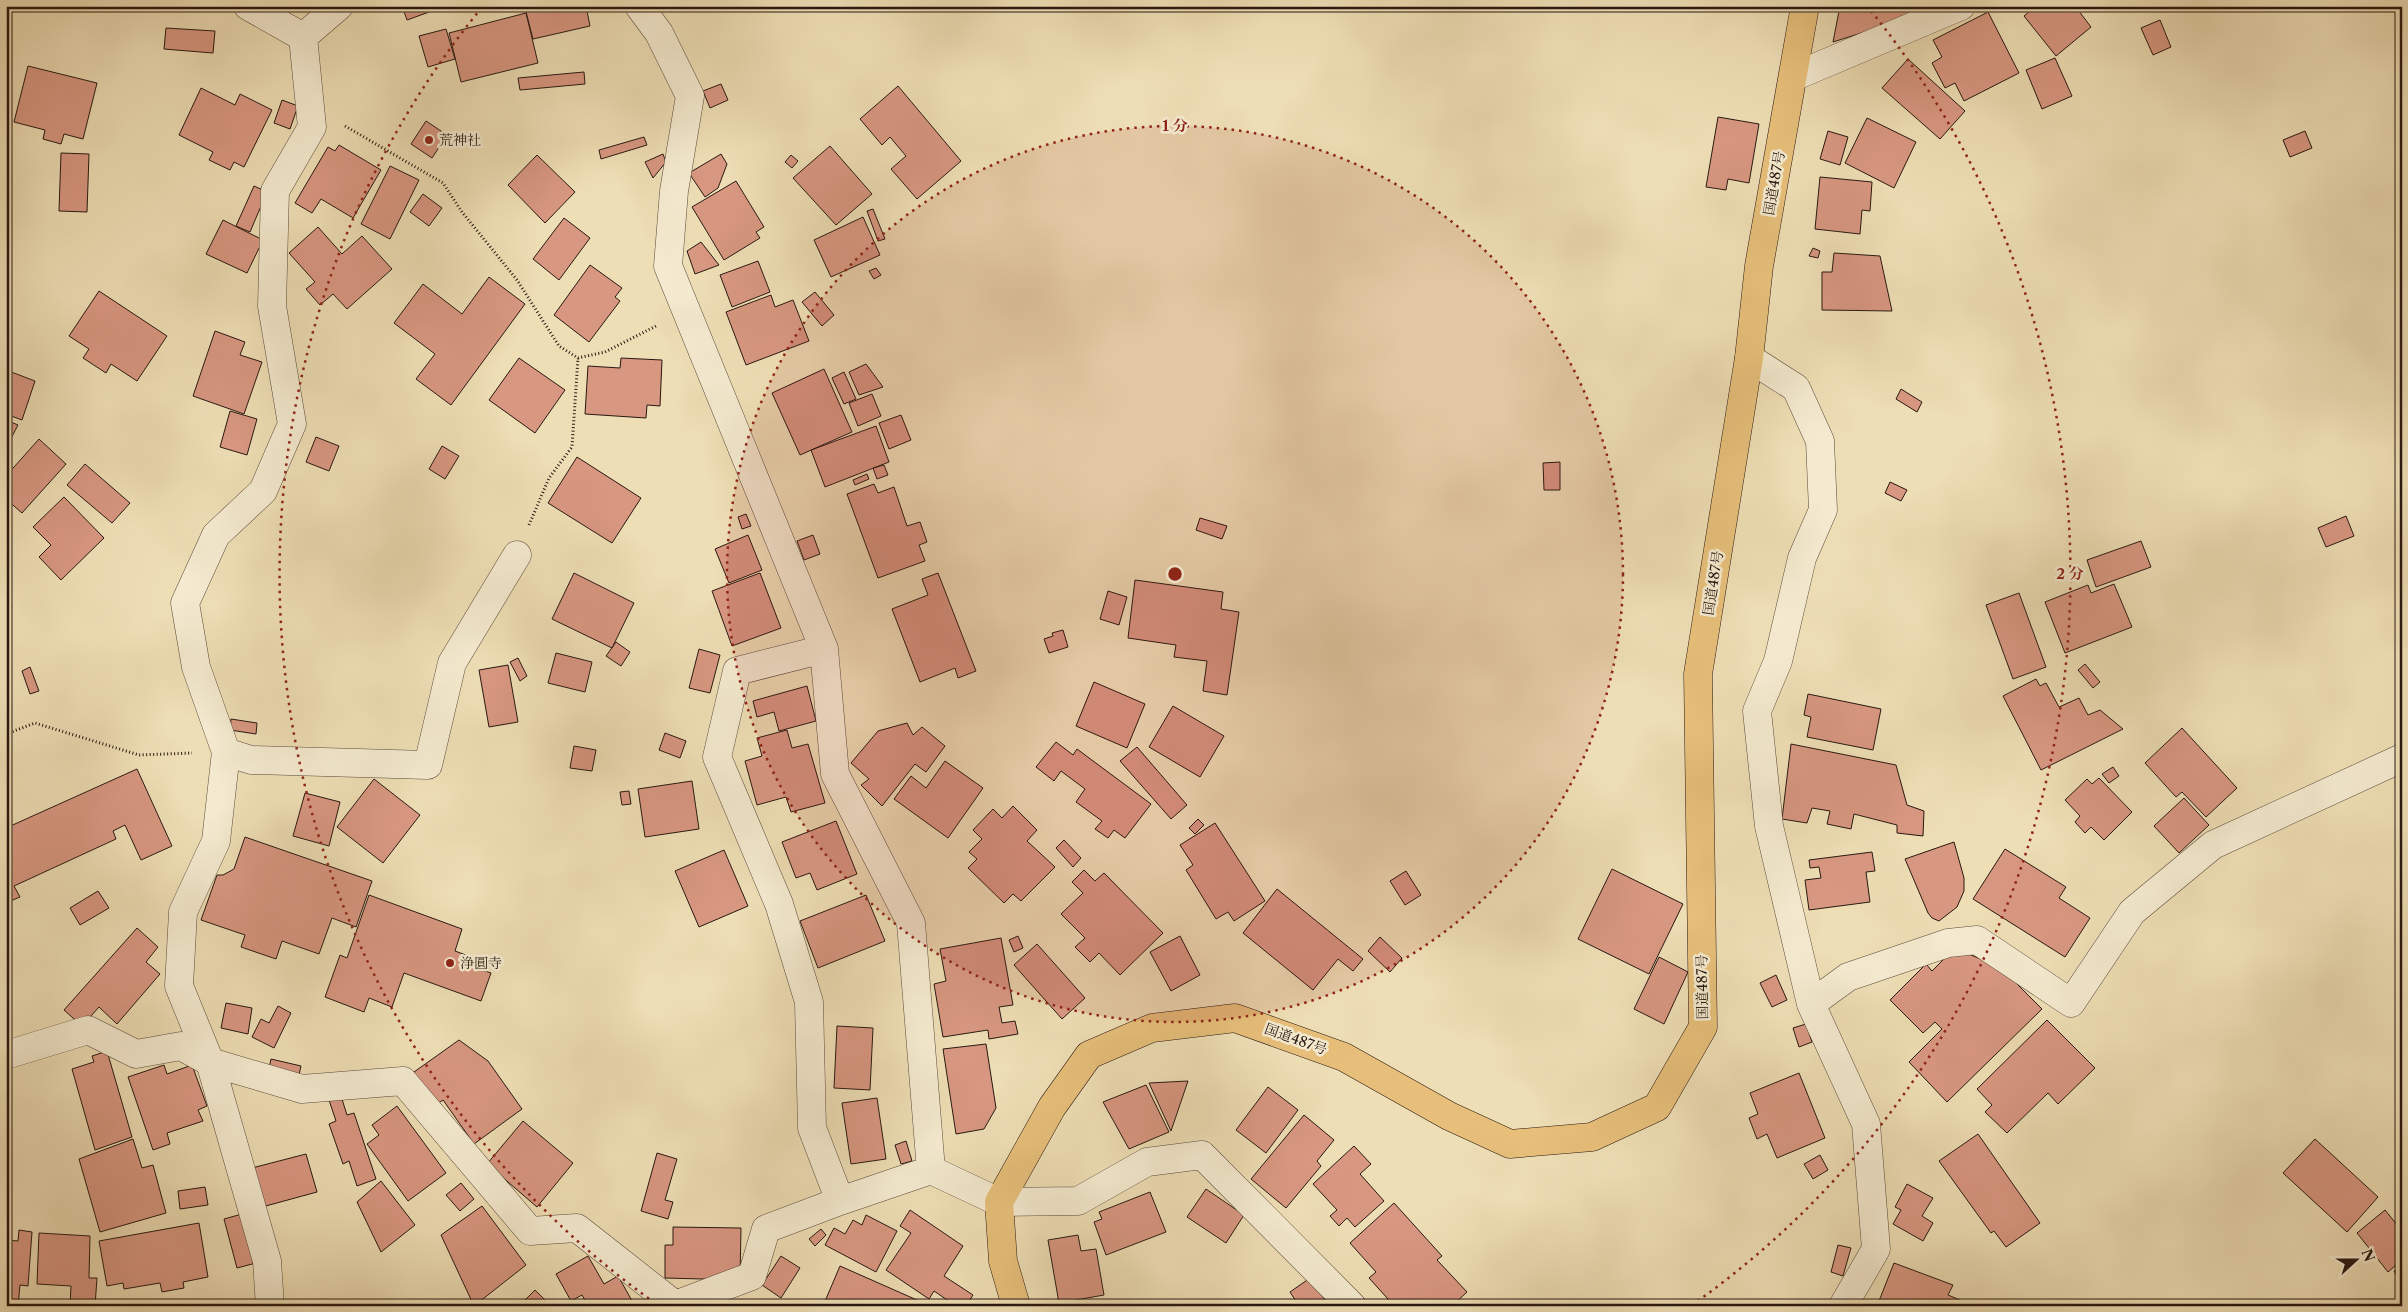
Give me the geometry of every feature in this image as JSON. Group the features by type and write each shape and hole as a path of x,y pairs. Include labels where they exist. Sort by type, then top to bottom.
{"highway":[{"name":"国道487号","path":"999,1202 1052,1107 1089,1055 1152,1028 1235,1018 1344,1057 1449,1116 1510,1144 1592,1136 1657,1107 1702,1027 1698,674 1749,358 1759,266 1805,6"},
{"path":"999,1202 1003,1261 1016,1306"}],"street":[{"path":"248,6 303,37"},
{"path":"303,37 339,6"},
{"path":"639,6 659,33 690,96 674,191 668,266 824,649 835,774 911,923 931,1170"},
{"path":"1793,77 1961,6"},
{"path":"270,1306 267,1261 210,1062 179,986 183,912 216,841 226,752 196,667 184,602 216,535 263,490 292,424 272,306 275,191 312,127 303,37"},
{"path":"1749,358 1796,388 1820,441 1823,510 1802,558 1778,661 1757,711 1768,826 1811,1004 1866,1124 1876,1249 1843,1306"},
{"path":"226,752 251,760 428,764 452,663 517,555"},
{"path":"824,649 737,671 717,757 779,904 809,1002 812,1128 840,1201"},
{"path":"1811,1004 1848,977 1948,943 1977,940 2071,1003 2132,912 2213,845 2402,758"},
{"path":"6,1054 88,1030 136,1054 181,1046 210,1062 302,1089 404,1081 530,1231 577,1228 675,1305 752,1276 766,1230 840,1201 931,1170 999,1202 1078,1201 1147,1162 1202,1155 1352,1306"}],"path":[{"path":"310,105 443,183 462,212 517,280 559,346 578,358 605,352 648,328 688,316"},
{"path":"517,555 549,478 572,447 578,358"},
{"path":"6,734 35,723 139,755 226,752"}],"building":[{"path":"402,6 431,6 432,11 407,20"},
{"path":"551,6 586,6 590,26 533,39 526,12"},
{"path":"1840,6 1911,6 1918,15 1833,42"},
{"path":"2036,6 2075,6 2091,27 2056,56 2024,16"},
{"path":"1988,12 2019,73 1964,101 1955,83 1945,88 1932,63 1942,57 1933,40"},
{"path":"526,13 538,63 461,82 449,33"},
{"path":"2160,20 2171,47 2153,55 2141,28"},
{"path":"166,28 215,31 213,53 164,49"},
{"path":"446,29 455,59 428,67 419,36"},
{"path":"2055,58 2072,96 2042,109 2026,70"},
{"path":"1908,59 1965,111 1940,139 1882,88"},
{"path":"28,66 97,83 83,139 64,134 61,144 43,139 45,130 14,122"},
{"path":"584,72 585,84 520,90 518,78"},
{"path":"721,84 728,100 710,108 703,91"},
{"path":"898,86 961,161 917,199 891,169 906,156 890,137 882,145 860,119"},
{"path":"201,88 235,105 240,94 272,110 244,167 234,162 230,170 209,160 213,152 179,135"},
{"path":"282,100 298,106 290,129 274,123"},
{"path":"1718,117 1759,124 1749,183 1728,179 1726,190 1706,187"},
{"path":"1867,118 1916,142 1894,188 1845,163"},
{"path":"426,121 447,135 432,158 411,144"},
{"path":"1828,131 1848,137 1840,165 1820,159"},
{"path":"2305,131 2312,148 2290,157 2283,140"},
{"path":"644,137 647,145 601,159 599,150"},
{"path":"339,145 381,170 353,218 321,199 312,213 295,203 328,147 335,151"},
{"path":"830,146 872,194 836,225 793,178"},
{"path":"61,153 89,154 87,212 59,211"},
{"path":"663,154 666,162 653,178 645,162"},
{"path":"721,154 727,164 718,188 705,197 689,173"},
{"path":"537,155 575,192 545,223 508,185"},
{"path":"791,155 798,161 792,168 785,162"},
{"path":"390,166 419,180 390,239 361,224"},
{"path":"1820,177 1872,182 1870,211 1862,210 1860,234 1815,229"},
{"path":"736,181 764,227 756,232 760,238 724,260 692,207"},
{"path":"254,186 267,192 250,232 236,226"},
{"path":"423,194 442,208 429,226 410,212"},
{"path":"873,209 885,239 878,241 867,211"},
{"path":"863,217 880,255 831,277 814,240"},
{"path":"564,218 590,238 559,280 533,259"},
{"path":"223,220 263,240 247,273 206,254"},
{"path":"318,227 342,254 362,236 392,269 347,309 333,294 320,305 306,289 315,282 289,253"},
{"path":"701,242 719,265 695,274 687,251"},
{"path":"1813,248 1820,251 1818,258 1809,256"},
{"path":"1834,253 1880,256 1892,311 1822,310 1822,272 1832,272"},
{"path":"758,261 770,292 732,307 720,275"},
{"path":"590,265 622,288 615,297 620,301 589,342 554,315"},
{"path":"876,268 881,275 874,279 869,271"},
{"path":"489,277 525,304 451,405 416,379 435,354 394,323 423,284 462,314"},
{"path":"99,291 167,336 137,381 111,364 106,373 83,358 89,349 69,336"},
{"path":"815,292 834,315 822,326 802,302"},
{"path":"771,295 775,307 793,300 809,341 746,365 726,312"},
{"path":"215,331 245,342 240,355 262,362 244,414 193,396"},
{"path":"519,358 565,390 535,433 489,400"},
{"path":"621,358 662,360 660,406 647,405 646,418 585,414 588,366 620,368"},
{"path":"866,364 883,387 859,395 849,372"},
{"path":"824,369 852,432 800,455 772,393"},
{"path":"6,370 35,381 22,420 6,414"},
{"path":"844,372 856,399 844,404 832,378"},
{"path":"1901,389 1922,402 1917,412 1896,399"},
{"path":"872,394 881,416 858,426 849,403"},
{"path":"230,411 257,419 247,455 220,447"},
{"path":"901,415 911,440 889,449 879,423"},
{"path":"6,420 18,425 6,448"},
{"path":"876,426 889,462 825,487 811,450"},
{"path":"316,437 339,446 329,471 306,462"},
{"path":"39,439 66,464 22,513 6,499 6,476"},
{"path":"442,446 459,456 445,479 429,469"},
{"path":"577,457 641,498 612,543 548,503"},
{"path":"1560,462 1560,490 1544,490 1543,463"},
{"path":"85,464 130,503 112,523 67,485"},
{"path":"884,465 888,475 877,479 873,468"},
{"path":"867,474 869,479 855,485 853,480"},
{"path":"1890,482 1907,490 1901,501 1885,493"},
{"path":"874,484 878,493 894,487 907,526 920,522 927,542 919,545 925,561 878,578 847,494"},
{"path":"64,497 104,538 61,580 39,557 51,545 33,527"},
{"path":"746,514 751,526 742,529 738,517"},
{"path":"2346,516 2354,536 2326,547 2318,528"},
{"path":"1200,518 1227,526 1222,539 1196,530"},
{"path":"748,535 762,570 729,583 715,549"},
{"path":"813,535 820,554 804,560 797,541"},
{"path":"2141,541 2151,567 2096,587 2087,560"},
{"path":"574,573 634,603 612,648 552,619"},
{"path":"760,573 781,628 732,646 712,591"},
{"path":"938,573 976,671 958,678 955,668 920,682 892,609 928,595 922,579"},
{"path":"1135,580 1223,592 1221,609 1239,612 1227,695 1203,691 1207,661 1174,657 1176,645 1128,638"},
{"path":"2114,584 2132,627 2065,653 2045,602 2088,585 2091,593"},
{"path":"1108,591 1127,597 1119,625 1100,619"},
{"path":"2019,593 2046,667 2013,679 1986,605"},
{"path":"6,605 12,606 6,632"},
{"path":"1063,630 1068,647 1049,653 1044,639 1053,636 1052,633"},
{"path":"616,642 630,652 621,666 606,656"},
{"path":"699,649 720,655 710,693 689,688"},
{"path":"556,653 592,662 585,692 548,683"},
{"path":"518,658 527,676 520,681 510,662"},
{"path":"2085,664 2100,682 2093,688 2078,670"},
{"path":"508,665 518,722 489,727 479,670"},
{"path":"30,667 39,691 30,694 22,671"},
{"path":"2036,679 2040,686 2046,683 2059,707 2079,698 2088,715 2100,710 2123,729 2041,770 2003,696"},
{"path":"1094,682 1145,704 1127,748 1076,726"},
{"path":"807,686 816,721 779,731 774,712 757,717 753,701"},
{"path":"1808,694 1881,709 1873,750 1807,737 1811,717 1804,715"},
{"path":"1173,706 1224,736 1200,777 1149,747"},
{"path":"231,719 257,723 256,734 230,730"},
{"path":"907,723 913,735 922,727 945,746 926,772 915,764 882,806 861,785 869,779 851,763 878,731"},
{"path":"2182,728 2237,788 2206,817 2182,792 2176,797 2145,763"},
{"path":"787,730 792,748 808,744 825,803 791,812 786,797 757,805 745,761 762,756 757,738"},
{"path":"665,733 686,741 680,758 659,750"},
{"path":"1056,742 1073,755 1077,749 1151,804 1125,838 1114,830 1108,838 1095,829 1102,821 1076,802 1085,789 1061,771 1054,781 1036,767"},
{"path":"1791,744 1896,765 1907,805 1924,811 1923,836 1897,833 1897,825 1854,814 1851,829 1827,824 1830,811 1812,808 1807,823 1782,819"},
{"path":"574,746 596,750 592,771 570,768"},
{"path":"1137,747 1187,805 1171,819 1120,761"},
{"path":"945,761 983,788 948,838 894,799 911,776 926,788"},
{"path":"2113,767 2119,776 2109,783 2102,774"},
{"path":"137,769 172,846 141,860 125,825 113,831 116,839 14,886 20,897 8,902 6,828"},
{"path":"2099,778 2132,812 2104,840 2091,827 2085,833 2075,822 2080,816 2065,800 2087,779 2092,784"},
{"path":"374,779 420,815 383,863 337,827"},
{"path":"692,781 699,829 645,837 638,789"},
{"path":"629,791 631,804 622,805 620,792"},
{"path":"305,793 340,802 329,846 293,836"},
{"path":"2184,798 2209,825 2179,853 2154,826"},
{"path":"1013,806 1037,830 1027,841 1055,867 1021,901 1013,894 1004,903 968,868 977,859 969,852 982,839 973,830 993,809 1002,818"},
{"path":"1198,819 1204,825 1195,834 1189,828"},
{"path":"836,821 857,874 817,890 810,873 796,878 782,842"},
{"path":"1215,823 1265,901 1234,921 1228,912 1216,919 1186,870 1193,865 1180,845"},
{"path":"245,837 372,881 356,927 332,918 319,954 282,941 276,959 241,947 245,935 201,920 217,875 223,875 234,869"},
{"path":"1064,840 1081,858 1073,867 1056,848"},
{"path":"1954,842 1964,878 1964,891 1957,907 1939,921 1932,918 1928,913 1905,859"},
{"path":"2005,849 2066,887 2059,898 2090,918 2065,957 1973,899"},
{"path":"724,850 748,906 699,927 675,871"},
{"path":"1872,852 1875,871 1866,872 1870,902 1809,910 1805,880 1821,878 1819,867 1810,868 1809,860"},
{"path":"1612,869 1683,904 1649,974 1578,939"},
{"path":"1084,870 1095,881 1104,873 1163,933 1120,975 1099,953 1090,962 1075,947 1085,938 1061,914 1083,893 1072,882"},
{"path":"1406,871 1421,895 1405,905 1390,881"},
{"path":"1277,889 1363,959 1353,971 1338,959 1313,990 1243,933"},
{"path":"98,891 109,908 80,925 70,908"},
{"path":"369,895 462,929 455,951 482,961 479,969 491,973 481,1001 404,973 392,1007 369,998 364,1012 325,997 340,955 347,958"},
{"path":"866,895 885,941 818,968 800,921"},
{"path":"137,928 158,947 146,962 160,974 117,1024 99,1007 82,1026 64,1010"},
{"path":"1018,936 1023,948 1014,952 1009,940"},
{"path":"1180,936 1200,975 1171,991 1150,952"},
{"path":"1380,937 1402,958 1390,972 1368,951"},
{"path":"1001,938 1013,1005 999,1007 1002,1023 1015,1021 1018,1034 989,1039 988,1030 943,1037 934,984 946,981 940,949"},
{"path":"1037,944 1085,998 1062,1019 1014,965"},
{"path":"1962,951 2001,968 2042,1009 1947,1102 1909,1062 1942,1029 1935,1022 1923,1033 1890,1000 1926,964 1932,971 1950,953"},
{"path":"1659,957 1688,972 1664,1024 1634,1009"},
{"path":"1776,975 1787,1000 1772,1007 1760,983"},
{"path":"226,1003 252,1008 248,1034 221,1028"},
{"path":"278,1006 291,1013 274,1048 252,1037 261,1019 269,1023"},
{"path":"2047,1020 2095,1068 2058,1104 2048,1093 2007,1133 1985,1112 1992,1105 1977,1089"},
{"path":"1806,1024 1812,1042 1799,1047 1793,1028"},
{"path":"837,1026 873,1028 870,1090 834,1088"},
{"path":"459,1040 488,1061 522,1109 474,1144 443,1100 430,1109 407,1077"},
{"path":"986,1044 996,1108 984,1129 956,1134 943,1049"},
{"path":"107,1051 132,1137 95,1150 72,1069 94,1062 92,1056"},
{"path":"271,1059 301,1066 297,1084 267,1077"},
{"path":"164,1065 167,1074 192,1065 207,1106 198,1110 203,1121 167,1133 170,1144 153,1150 128,1077"},
{"path":"1799,1073 1825,1138 1777,1158 1767,1134 1757,1139 1749,1118 1758,1114 1750,1093"},
{"path":"1188,1081 1171,1131 1149,1083"},
{"path":"1146,1085 1169,1132 1129,1149 1103,1102"},
{"path":"1268,1087 1298,1110 1266,1153 1236,1130"},
{"path":"341,1096 347,1115 354,1113 376,1179 357,1186 349,1161 343,1164 329,1124 336,1121 329,1100"},
{"path":"877,1098 886,1159 851,1164 842,1103"},
{"path":"397,1106 446,1173 408,1201 367,1144 379,1135 372,1125"},
{"path":"1304,1115 1334,1140 1317,1161 1321,1166 1286,1208 1251,1179"},
{"path":"523,1121 573,1163 537,1207 487,1164"},
{"path":"1978,1134 2040,1223 2006,1247 1994,1231 1991,1233 1939,1161"},
{"path":"133,1139 142,1168 153,1165 166,1213 100,1232 79,1159"},
{"path":"2315,1139 2378,1197 2347,1232 2283,1173"},
{"path":"906,1141 912,1161 901,1164 895,1145"},
{"path":"1354,1146 1371,1164 1360,1174 1384,1201 1355,1227 1347,1218 1339,1226 1330,1216 1337,1210 1313,1184"},
{"path":"657,1153 677,1159 665,1200 673,1202 668,1219 641,1211"},
{"path":"306,1154 317,1192 262,1207 252,1168"},
{"path":"1820,1155 1828,1170 1813,1179 1804,1164"},
{"path":"381,1181 415,1225 381,1252 357,1202"},
{"path":"461,1183 474,1199 460,1211 446,1195"},
{"path":"1907,1184 1933,1198 1922,1216 1933,1223 1923,1241 1893,1224 1901,1210 1895,1207"},
{"path":"205,1187 208,1205 180,1209 178,1191"},
{"path":"1206,1189 1244,1215 1226,1243 1187,1217"},
{"path":"1150,1192 1166,1232 1106,1255 1094,1222 1102,1219 1099,1212"},
{"path":"1394,1203 1442,1256 1437,1260 1467,1292 1452,1306 1382,1306 1388,1299 1369,1278 1376,1272 1350,1243"},
{"path":"482,1206 526,1265 474,1306 441,1235"},
{"path":"910,1210 963,1246 944,1276 973,1295 966,1306 956,1306 934,1291 929,1299 886,1270 911,1233 900,1226"},
{"path":"2385,1210 2402,1231 2402,1260 2388,1272 2357,1233"},
{"path":"242,1214 256,1263 237,1268 224,1219"},
{"path":"866,1215 897,1231 876,1272 825,1245 834,1228 845,1234 853,1220 862,1225"},
{"path":"199,1223 208,1277 183,1282 184,1288 162,1292 160,1283 124,1289 123,1283 107,1286 99,1241"},
{"path":"673,1227 741,1228 740,1280 665,1278 665,1245 673,1245"},
{"path":"821,1229 826,1235 815,1246 809,1239"},
{"path":"19,1230 32,1232 28,1286 20,1285 18,1306 6,1306 6,1240 18,1241"},
{"path":"39,1233 90,1236 89,1278 97,1278 95,1306 70,1306 71,1286 37,1284"},
{"path":"1078,1235 1081,1251 1096,1249 1104,1295 1059,1303 1048,1240"},
{"path":"1838,1245 1851,1248 1843,1276 1831,1272"},
{"path":"588,1256 604,1284 618,1276 635,1306 588,1306 582,1295 571,1301 556,1274"},
{"path":"781,1256 800,1268 781,1298 762,1285"},
{"path":"1894,1263 1953,1285 1948,1295 1960,1300 1958,1306 1877,1306"},
{"path":"840,1266 926,1304 925,1306 823,1306"},
{"path":"2402,1267 2402,1285 2394,1271"},
{"path":"1310,1278 1329,1306 1299,1306 1290,1292"},
{"path":"535,1290 551,1306 519,1306"}],"place":[{"name":"荒神社","path":"429,140"},
{"name":"浄圓寺","path":"450,963"}]}
